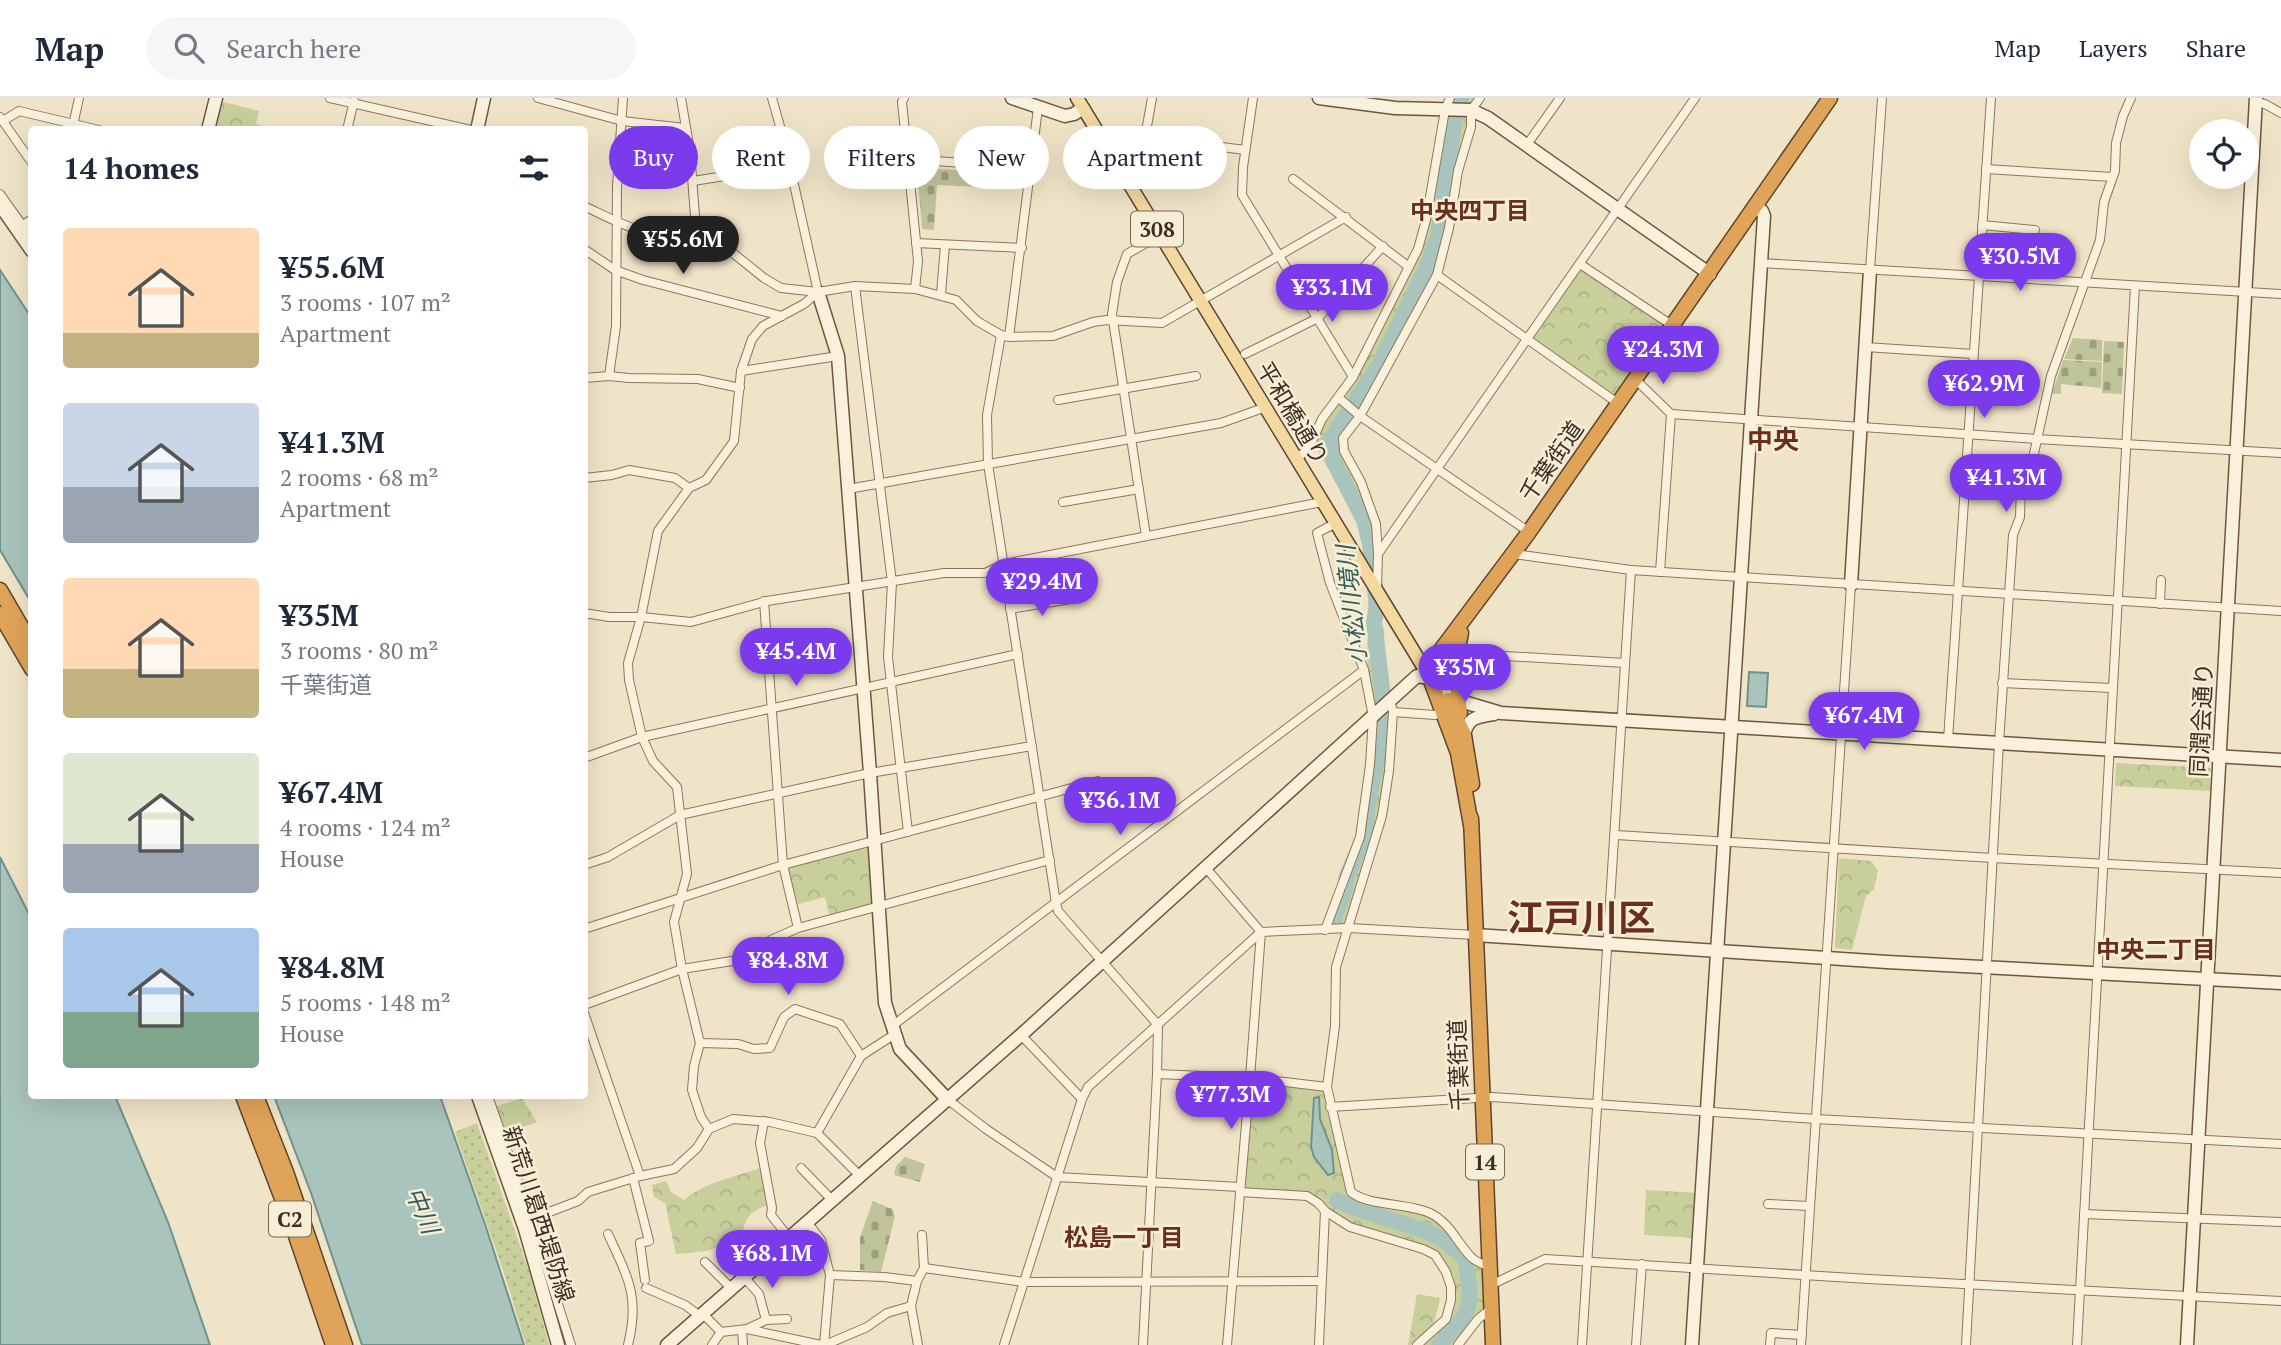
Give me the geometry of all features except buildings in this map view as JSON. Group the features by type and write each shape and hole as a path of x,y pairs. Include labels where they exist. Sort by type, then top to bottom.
{"highway":[{"name":"千葉街道","path":"1471,825 1458,753 1430,678 1435,658 1514,554 1830,98"},
{"path":"0,590 28,638"},
{"path":"1464,735 1457,700 1455,653 1460,635 1474,609"},
{"path":"0,614 28,662"},
{"name":"千葉街道","path":"1430,678 1442,690 1464,735 1472,782 1475,935 1493,1345"},
{"name":"C2","path":"244,1099 294,1230 333,1345"},
{"name":"C2","path":"257,1099 286,1172 345,1345"}],"main road":[{"name":"平和橋通り","path":"1080,103 1094,126"},
{"name":"平和橋通り","path":"1133,189 1430,678"}],"street":[{"path":"28,157 1,119 19,110 72,126 79,98"},
{"path":"209,126 216,98"},
{"path":"330,98 354,101 455,126"},
{"path":"478,126 484,98"},
{"path":"538,98 622,121 667,126"},
{"path":"609,376 616,326 615,270 623,98"},
{"path":"681,98 685,126"},
{"path":"772,98 779,126"},
{"path":"904,98 905,126"},
{"path":"1012,98 1070,116 1080,103"},
{"path":"1147,126 1152,98"},
{"path":"1253,98 1242,195 1353,377"},
{"path":"1319,98 1395,108 1457,108 1488,118 1710,274"},
{"path":"1457,108 1480,98"},
{"path":"1527,146 1560,98"},
{"path":"1378,554 1695,98"},
{"path":"1801,1345 1882,98"},
{"path":"1948,740 1991,98"},
{"path":"1966,1345 1998,743 2013,535 2020,517 2021,486 2033,458 2051,376 2100,240 2104,202 2115,171 2119,128 2131,98"},
{"path":"2256,100 2281,113"},
{"name":"同潤会通り","path":"2187,1345 2256,100"},
{"path":"348,126 354,101"},
{"path":"1036,126 1038,108"},
{"path":"1297,459 1310,446 1322,419 1341,400 1418,249 1457,108"},
{"path":"1377,589 1376,524 1361,482 1344,451 1343,438 1437,275 1449,228 1458,171 1471,127 1457,108"},
{"path":"1227,147 1245,150"},
{"path":"1986,169 2112,177"},
{"path":"1293,179 1409,267"},
{"path":"588,208 643,232 679,237 693,233 696,229 694,189"},
{"path":"794,189 818,292 838,356 870,774 884,1003 900,1049 947,1099 1057,1177 1307,1196 1350,1227 1435,1255 1446,1272 1451,1287 1451,1300 1446,1319 1417,1345"},
{"path":"911,189 918,261 915,289"},
{"path":"1029,189 1022,248 987,415 988,464 1058,911 1158,1026 1143,1345"},
{"path":"1,199 28,233"},
{"path":"1,199 28,244"},
{"path":"1692,1345 1764,216 1756,207"},
{"path":"696,229 713,237 764,278 781,288 818,292 855,286 915,289 956,300 977,321 1005,336 1053,336 1093,322 1112,320 1162,323 1346,217"},
{"path":"23,225 28,222"},
{"path":"1982,225 2035,230"},
{"path":"1146,536 1112,320 1117,282 1126,254 1160,235"},
{"path":"916,243 1022,248"},
{"path":"941,294 945,244"},
{"path":"1245,355 1318,318 1383,246"},
{"path":"588,252 615,270 643,280 782,316"},
{"path":"1761,263 2281,294"},
{"path":"1580,264 1673,326"},
{"path":"1437,275 1619,404"},
{"path":"855,286 892,582 888,657 908,832"},
{"path":"2077,1345 2135,286"},
{"path":"709,1129 701,1117 692,1090 700,1043 674,922 687,874 677,787 653,761 642,737 629,680 628,663 641,617 658,531 689,488 706,480 734,441 741,372 752,339 764,326 804,304 818,292"},
{"path":"1866,347 1973,354"},
{"path":"741,372 838,356"},
{"path":"1058,400 1196,376"},
{"path":"588,378 698,379 740,387"},
{"path":"1636,380 1671,414 2281,453"},
{"path":"1341,400 1529,532"},
{"path":"848,489 1221,424 1266,407"},
{"path":"1660,572 1671,414"},
{"path":"588,478 629,470 675,478 689,488"},
{"path":"1063,502 1139,489"},
{"path":"588,614 691,622 764,601 944,573 985,573 1004,564 1322,502"},
{"path":"1325,930 1360,837 1370,765 1373,717 1364,670 1330,583 1317,533 1336,523"},
{"path":"1514,554 1631,570 2281,611"},
{"path":"1582,1345 1631,570"},
{"path":"2160,604 2161,580"},
{"path":"1010,609 1070,599"},
{"path":"764,601 783,865 798,928"},
{"path":"1455,653 1625,663"},
{"path":"588,757 642,737 1018,654"},
{"path":"817,1133 861,1056 1056,903 1364,670"},
{"path":"667,1345 1021,1035 1373,717 1392,706 1417,676 1430,678"},
{"path":"2002,683 2112,688"},
{"path":"1442,690 1457,700 1501,713"},
{"path":"1392,706 1435,715 1443,710"},
{"path":"1392,706 1389,771 1382,816 1336,967 1335,1026 1327,1087 1330,1107 1351,1192 1359,1198 1400,1204 1428,1212 1447,1224 1472,1259 1490,1268"},
{"path":"1464,735 1466,725 1474,717 1501,713 2281,760"},
{"path":"588,864 608,856 680,815 870,774 1032,746"},
{"path":"588,928 783,865 1098,781"},
{"path":"1616,835 2281,873"},
{"path":"588,1003 682,969 757,957 771,940 798,928 1050,860"},
{"path":"1206,868 1261,932 1227,1345"},
{"path":"1004,1345 1088,1087 1261,932 1349,928 2281,983"},
{"path":"700,1043 738,1044 754,1049 770,1048 784,1017 796,1009 840,1024 861,1056"},
{"path":"588,1025 637,1177 649,1241 640,1243 646,1284 702,1315 721,1332"},
{"path":"1021,1035 1082,1099"},
{"path":"1157,1074 1250,1078 1327,1087"},
{"path":"1330,1107 1482,1097 1816,1119 2281,1144"},
{"name":"新荒川葛西堤防線","path":"479,1099 525,1229 558,1345"},
{"path":"489,1099 571,1345"},
{"path":"531,1219 578,1201 589,1192 637,1177 674,1170 697,1148 709,1129 733,1119 764,1121 817,1133 860,1176"},
{"path":"764,1121 760,1143 771,1215 789,1238"},
{"path":"801,1168 832,1200"},
{"path":"1768,1204 1810,1206"},
{"path":"1319,1345 1325,1211"},
{"path":"2084,1214 2281,1222"},
{"path":"807,1222 821,1240 830,1276 823,1345"},
{"path":"608,1234 634,1297 635,1309 628,1345"},
{"path":"918,1345 911,1306 917,1281 924,1268 922,1235"},
{"path":"1491,1285 1545,1258 2281,1301"},
{"path":"705,1262 732,1289"},
{"path":"1636,1345 1642,1264"},
{"path":"924,1268 1024,1282 1321,1281"},
{"path":"830,1276 917,1281"},
{"path":"745,1278 759,1294 766,1320"},
{"path":"744,1329 823,1345 867,1327 887,1313 911,1306"},
{"path":"1458,1345 1478,1319 1492,1308"},
{"path":"712,1345 721,1332 744,1329 766,1320 787,1319"},
{"path":"743,1345 744,1329"},
{"path":"1770,1345 1771,1333 1802,1335"}],"green space":[{"path":"1452,98 1477,98 1468,126 1460,187 1436,274 1357,417 1341,437 1374,526 1375,561 1367,557 1358,522 1315,445 1324,420 1339,401 1420,251 1446,113"},
{"path":"220,101 259,111 256,124 262,126 215,126"},
{"path":"940,169 954,170 954,186 940,185"},
{"path":"919,189 937,189 934,230 922,229"},
{"path":"1581,267 1669,326 1618,399 1531,338"},
{"path":"2073,338 2102,340 2102,361 2064,359"},
{"path":"2104,341 2124,342 2122,394 2102,393"},
{"path":"2063,360 2102,362 2101,388 2061,384 2061,394 2052,394"},
{"path":"1368,600 1384,629 1386,693 1372,707 1367,683"},
{"path":"1388,705 1391,713 1381,816 1347,926 1329,928 1362,837 1375,718"},
{"path":"2116,763 2211,768 2210,791 2115,786"},
{"path":"871,844 875,904 830,917 825,897 795,905 786,866"},
{"path":"1839,858 1871,861 1878,870 1874,889 1866,896 1852,950 1835,948"},
{"path":"1250,1078 1327,1087 1351,1192 1402,1205 1441,1220 1469,1253 1490,1267 1491,1308 1458,1345 1417,1345 1446,1319 1451,1287 1435,1255 1350,1227 1307,1196 1240,1192"},
{"path":"523,1099 537,1122 504,1134 494,1107"},
{"path":"477,1123 529,1271 549,1345 526,1345 455,1132"},
{"path":"905,1157 925,1164 920,1182 894,1175 896,1166"},
{"path":"761,1168 768,1205 750,1215 743,1234 731,1232 728,1243 707,1251 676,1254 665,1203 654,1197 652,1185 666,1181 671,1192 684,1200 710,1185"},
{"path":"1646,1190 1698,1193 1695,1238 1644,1235"},
{"path":"873,1201 892,1209 895,1216 881,1272 860,1270 860,1237"},
{"path":"1417,1294 1440,1298 1434,1324 1408,1345"}],"water":[{"path":"0,270 28,312 28,597 0,550"},
{"path":"1749,672 1768,673 1766,707 1747,706"},
{"path":"0,857 28,912 28,1099 116,1099 168,1222 210,1345 0,1345"},
{"path":"1319,1097 1320,1119 1332,1150 1334,1173 1328,1175 1314,1157 1311,1147 1314,1098"},
{"name":"中川","path":"275,1099 441,1099 524,1345 362,1345 311,1193"}],"waterway":[{"name":"小松川境川","path":"1383,697 1374,622 1377,608 1370,544 1364,520 1334,462 1330,440 1380,363 1428,264 1438,237 1457,103 1461,98"},
{"name":"小松川境川","path":"1334,918 1347,876 1364,837 1370,792 1385,729 1384,716"},
{"name":"小松川境川","path":"1337,1200 1435,1235 1465,1258 1470,1298 1468,1306 1459,1323 1439,1345"}],"district":[{"name":"中央四丁目","path":"1470,210"},
{"name":"中央","path":"1773,439"},
{"name":"江戸川区","path":"1581,917"},
{"name":"中央二丁目","path":"2156,949"},
{"name":"松島一丁目","path":"1124,1237"}]}
